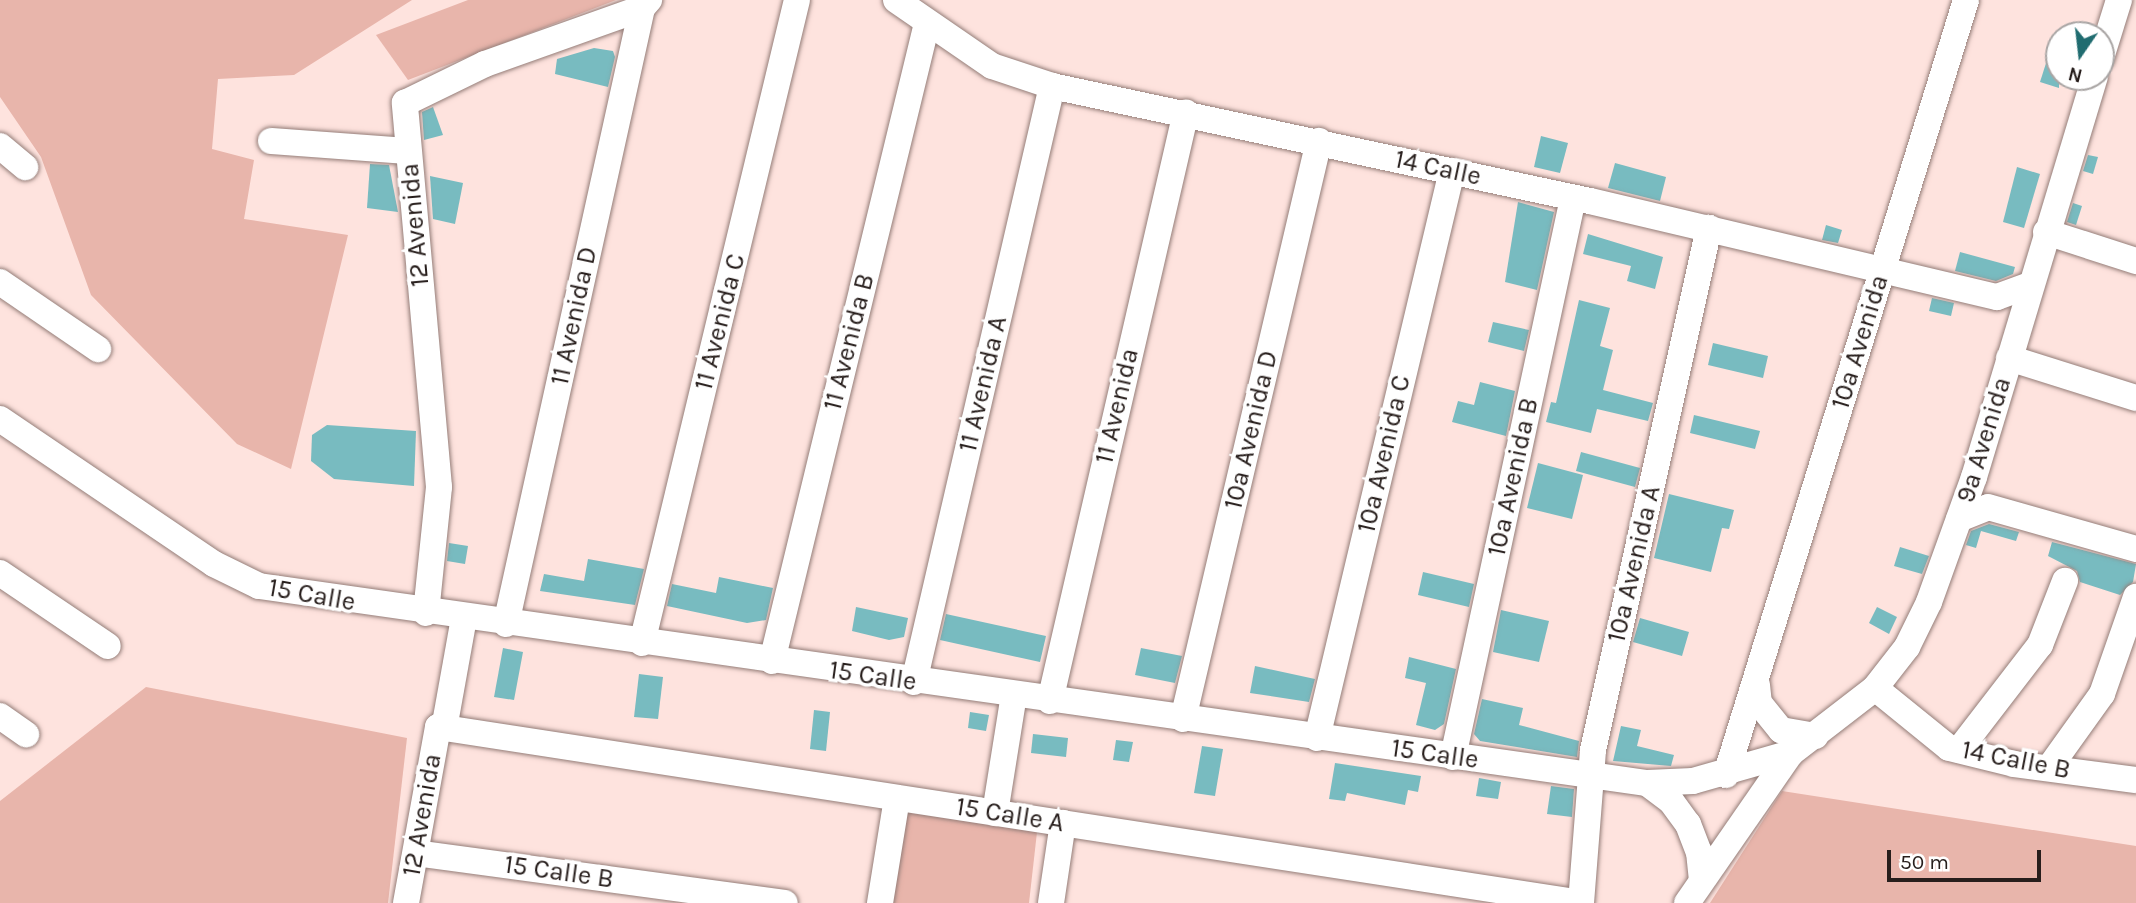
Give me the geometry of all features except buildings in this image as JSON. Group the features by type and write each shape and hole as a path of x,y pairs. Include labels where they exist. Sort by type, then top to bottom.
{"street":[{"name":"11 Avenida C","path":"642,643 797,0"},
{"name":"14 Calle","path":"896,0 992,66 1052,86 1185,111 1452,170 1883,267 1997,297"},
{"name":"10a Avenida","path":"1726,775 1966,0"},
{"path":"2112,21 2119,0"},
{"name":"12 Avenida","path":"426,613 439,487 405,103 485,64 645,4"},
{"name":"11 Avenida D","path":"506,624 645,4"},
{"name":"11 Avenida B","path":"772,662 927,23"},
{"name":"11 Avenida A","path":"914,682 1052,86"},
{"name":"9a Avenida","path":"1791,753 1875,688 1907,647 1959,519 1973,477 2091,91"},
{"name":"11 Avenida","path":"1050,701 1185,111"},
{"path":"271,141 408,151"},
{"name":"10a Avenida D","path":"1183,719 1319,141"},
{"path":"0,146 25,167"},
{"name":"10a Avenida C","path":"1317,738 1452,170"},
{"name":"10a Avenida B","path":"1453,757 1573,198"},
{"name":"10a Avenida A","path":"1581,903 1593,750 1709,228"},
{"path":"2046,232 2136,261"},
{"path":"0,282 98,349"},
{"path":"2019,324 1997,297 2030,285"},
{"path":"2009,358 2136,398"},
{"name":"15 Calle","path":"0,419 214,564 259,586 426,613 1647,783 1726,775 1791,753"},
{"path":"1973,477 1987,508"},
{"path":"1959,519 1987,508 2136,549"},
{"path":"0,573 108,646"},
{"path":"1959,750 2040,645 2065,581"},
{"path":"2049,768 2102,694 2136,597"},
{"name":"12 Avenida","path":"407,903 464,618"},
{"path":"1756,685 1759,703 1774,724 1797,736 1815,736"},
{"name":"14 Calle B","path":"1875,688 1949,748 2049,768 2136,780"},
{"path":"995,813 1014,695"},
{"path":"0,716 26,734"},
{"name":"15 Calle A","path":"441,728 1581,903"},
{"path":"1687,903 1791,753"},
{"path":"1647,783 1671,801 1688,824 1699,852 1702,880"},
{"path":"880,903 897,798"},
{"path":"1051,903 1063,823"},
{"name":"15 Calle B","path":"416,853 785,903"}],"shaded area":[{"path":"0,0 412,0 294,75 218,79 212,149 254,160 244,219 348,235 291,469 237,444 91,295 41,157 0,97"},
{"path":"468,0 616,0 408,80 376,35"},
{"path":"146,687 407,738 388,903 0,903 0,801"},
{"path":"1782,791 2136,846 2136,903 1710,903"},
{"path":"897,811 1037,832 1029,903 884,903"}]}
